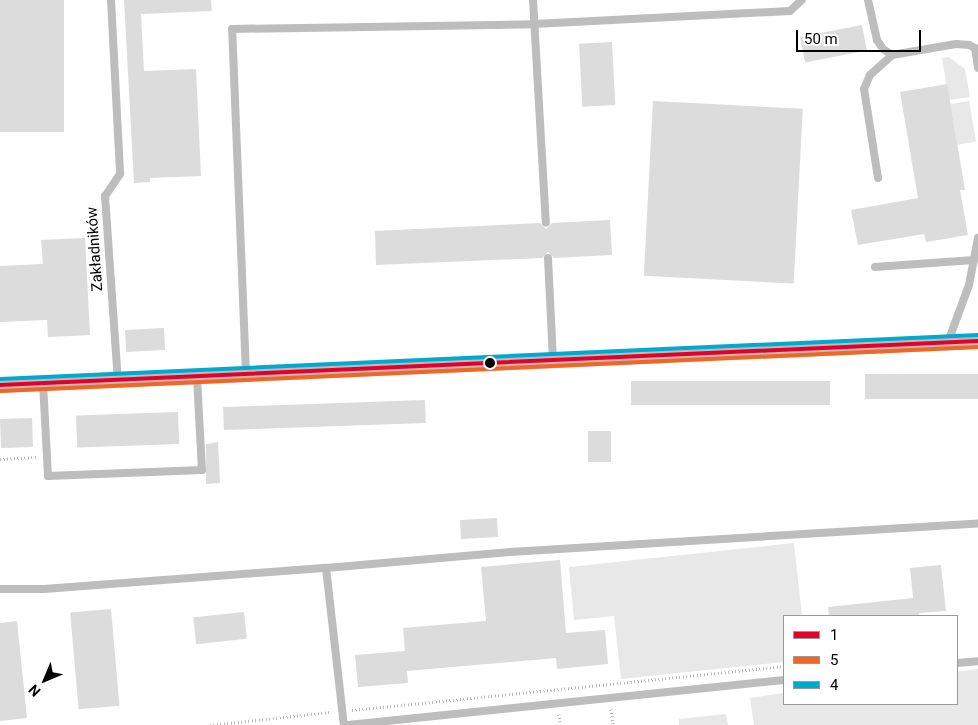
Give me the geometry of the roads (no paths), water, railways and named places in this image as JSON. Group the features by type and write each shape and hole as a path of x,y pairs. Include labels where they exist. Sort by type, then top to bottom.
{"street":[{"path":"0,385 978,341"}],"lane":[{"name":"Zakładników","path":"111,0 120,174 105,196 118,380"},
{"path":"533,0 546,223"},
{"path":"246,374 232,30 534,24 790,11 802,0"},
{"path":"868,0 878,40 882,49 892,55"},
{"path":"878,178 864,89 870,75 892,55 956,44 977,47 978,68"},
{"path":"948,342 969,285 978,238"},
{"path":"548,258 553,359"},
{"path":"875,267 974,260"},
{"path":"43,383 48,476 202,470 197,377"},
{"path":"0,589 44,589 510,552 978,523"},
{"path":"326,568 344,725"},
{"path":"958,663 978,661"},
{"path":"348,725 783,680"}]}
